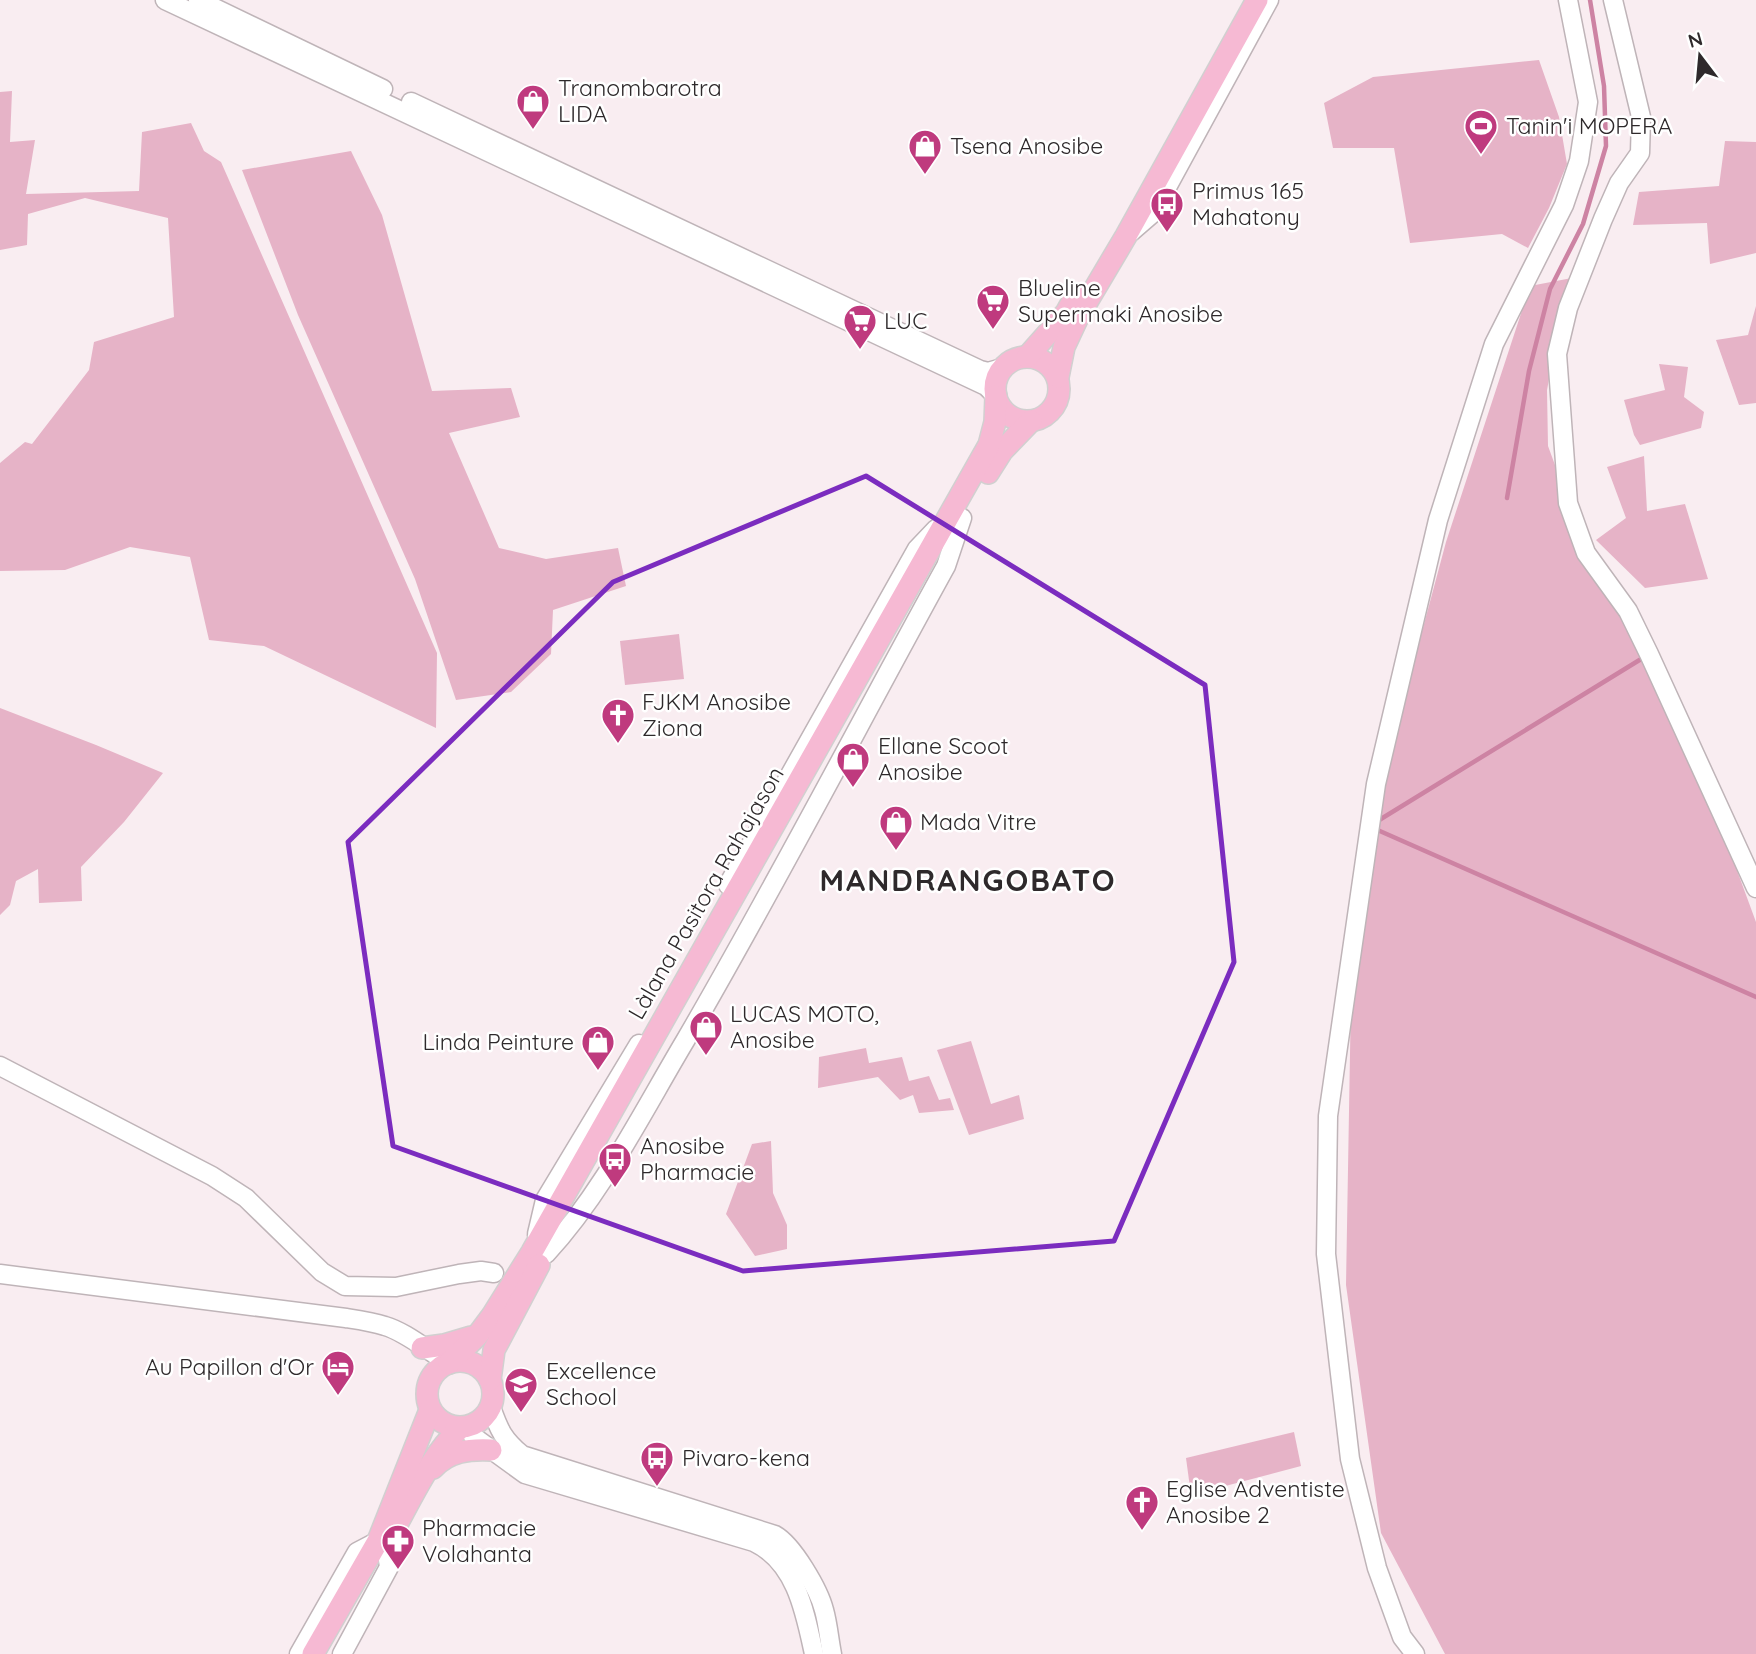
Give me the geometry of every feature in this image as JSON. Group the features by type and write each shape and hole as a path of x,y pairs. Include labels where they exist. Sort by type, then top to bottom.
{"main road":[{"path":"1027,357 1066,313 1242,0"},
{"path":"1058,377 1046,362 1027,357 1018,358 1002,368 995,382 996,396 1005,413 1013,418 1031,421 1049,413 1055,405 1060,387 1058,377 1064,347 1078,317 1126,236 1256,0"},
{"name":"Làlana Pasitora Rahajason","path":"449,1363 458,1351 477,1336 596,1170 956,516 989,445 995,422 996,396"},
{"name":"Làlana Pasitora Rahajason","path":"956,516 1002,451 1031,421"},
{"name":"Làlana Pasitora Rahajason","path":"490,1380 494,1350 539,1253"},
{"path":"422,1348 444,1346 477,1336"},
{"path":"449,1363 471,1363 486,1373 490,1380 493,1396 491,1407 477,1423 464,1427 449,1426 430,1410 427,1387 431,1377 439,1368 449,1363"},
{"path":"326,1654 382,1543 430,1410"},
{"path":"313,1654 445,1443 464,1427"},
{"path":"420,1482 438,1463 453,1454 472,1449 491,1450"}],"street":[{"path":"165,0 986,386 996,396"},
{"path":"198,0 980,370 988,372 1002,368"},
{"path":"1126,236 1153,213 1269,0"},
{"path":"1415,1654 1402,1637 1377,1568 1350,1459 1326,1254 1328,1116 1376,784 1438,520 1494,344 1564,205 1579,161 1588,102 1568,0"},
{"path":"1612,0 1641,117 1640,153 1619,183 1599,229 1568,308 1557,354 1568,503 1586,553 1628,611 1644,643 1756,888"},
{"path":"0,1066 212,1176 246,1198 322,1272 345,1286 396,1287 481,1271 494,1273"},
{"path":"0,1274 346,1318 385,1326 405,1335 449,1363"},
{"path":"491,1407 500,1433 507,1443 522,1455 783,1539 794,1552 822,1604 832,1654"},
{"path":"464,1427 525,1474 763,1546 774,1553 791,1577 805,1611 814,1654"},
{"path":"299,1654 357,1552 382,1543 389,1567 342,1654"}],"highlighted area":[{"path":"866,476 1205,685 1234,962 1114,1241 743,1271 393,1146 348,842 613,582"}],"shaded area":[{"name":"Tanin'i MOPERA","path":"1539,60 1559,117 1567,164 1549,208 1528,248 1502,234 1410,243 1394,148 1333,148 1324,103 1373,77"},
{"path":"12,91 10,142 35,140 26,194 139,191 142,132 191,123 204,151 221,162 437,653 436,728 264,646 209,640 190,557 130,547 65,570 0,571 0,463 25,442 32,444 89,370 94,342 174,317 168,218 85,198 28,214 27,245 0,250 0,92"},
{"path":"1725,141 1756,142 1756,253 1710,264 1707,223 1633,225 1639,192 1719,186"},
{"path":"351,151 382,215 432,391 511,388 520,417 449,433 499,548 546,559 618,548 626,586 553,610 551,654 511,692 456,700 415,579 298,315 242,170"},
{"path":"1577,277 1560,320 1547,390 1548,446 1591,563 1672,694 1756,922 1756,1654 1445,1654 1381,1533 1346,1285 1351,996 1370,826 1446,542 1530,286"},
{"path":"1756,306 1756,403 1739,405 1716,340 1748,335"},
{"path":"1659,364 1688,367 1684,397 1704,412 1701,428 1640,445 1634,435 1624,400 1665,390"},
{"path":"1644,456 1647,511 1685,504 1708,579 1645,588 1596,540 1626,518 1607,467"},
{"path":"679,634 684,679 625,685 620,641"},
{"path":"0,708 163,773 124,822 81,867 82,901 39,903 38,869 16,881 10,905 0,915"},
{"path":"971,1041 991,1104 1019,1095 1024,1119 969,1135 937,1050"},
{"path":"866,1048 869,1063 902,1057 909,1081 929,1076 939,1100 950,1098 954,1110 919,1113 913,1095 900,1100 878,1077 818,1088 819,1057"},
{"path":"771,1141 773,1193 787,1225 787,1249 755,1256 726,1214 752,1144"},
{"path":"1294,1432 1301,1466 1191,1495 1186,1458"}],"waterway":[{"path":"1507,498 1529,371 1550,289 1583,224 1606,146 1604,86 1590,0"},
{"path":"1376,822 1646,656"},
{"path":"1373,828 1756,997"}],"place":[{"name":"Tranombarotra LIDA","path":"533,131"},
{"name":"Tanin'i MOPERA","path":"1481,156"},
{"name":"Tsena Anosibe","path":"925,176"},
{"name":"Primus 165 Mahatony","path":"1167,234"},
{"name":"Blueline Supermaki Anosibe","path":"993,331"},
{"name":"LUC","path":"860,351"},
{"name":"FJKM Anosibe Ziona","path":"618,745"},
{"name":"Ellane Scoot Anosibe","path":"853,789"},
{"name":"Mada Vitre","path":"896,852"},
{"name":"LUCAS MOTO, Anosibe","path":"706,1057"},
{"name":"Linda Peinture","path":"598,1072"},
{"name":"Anosibe Pharmacie","path":"615,1189"},
{"name":"Au Papillon d'Or","path":"338,1397"},
{"name":"Excellence School","path":"521,1414"},
{"name":"Pivaro-kena","path":"657,1488"},
{"name":"Eglise Adventiste Anosibe 2","path":"1142,1532"},
{"name":"Pharmacie Volahanta","path":"398,1571"}],"district":[{"name":"MANDRANGOBATO","path":"968,881"}]}
